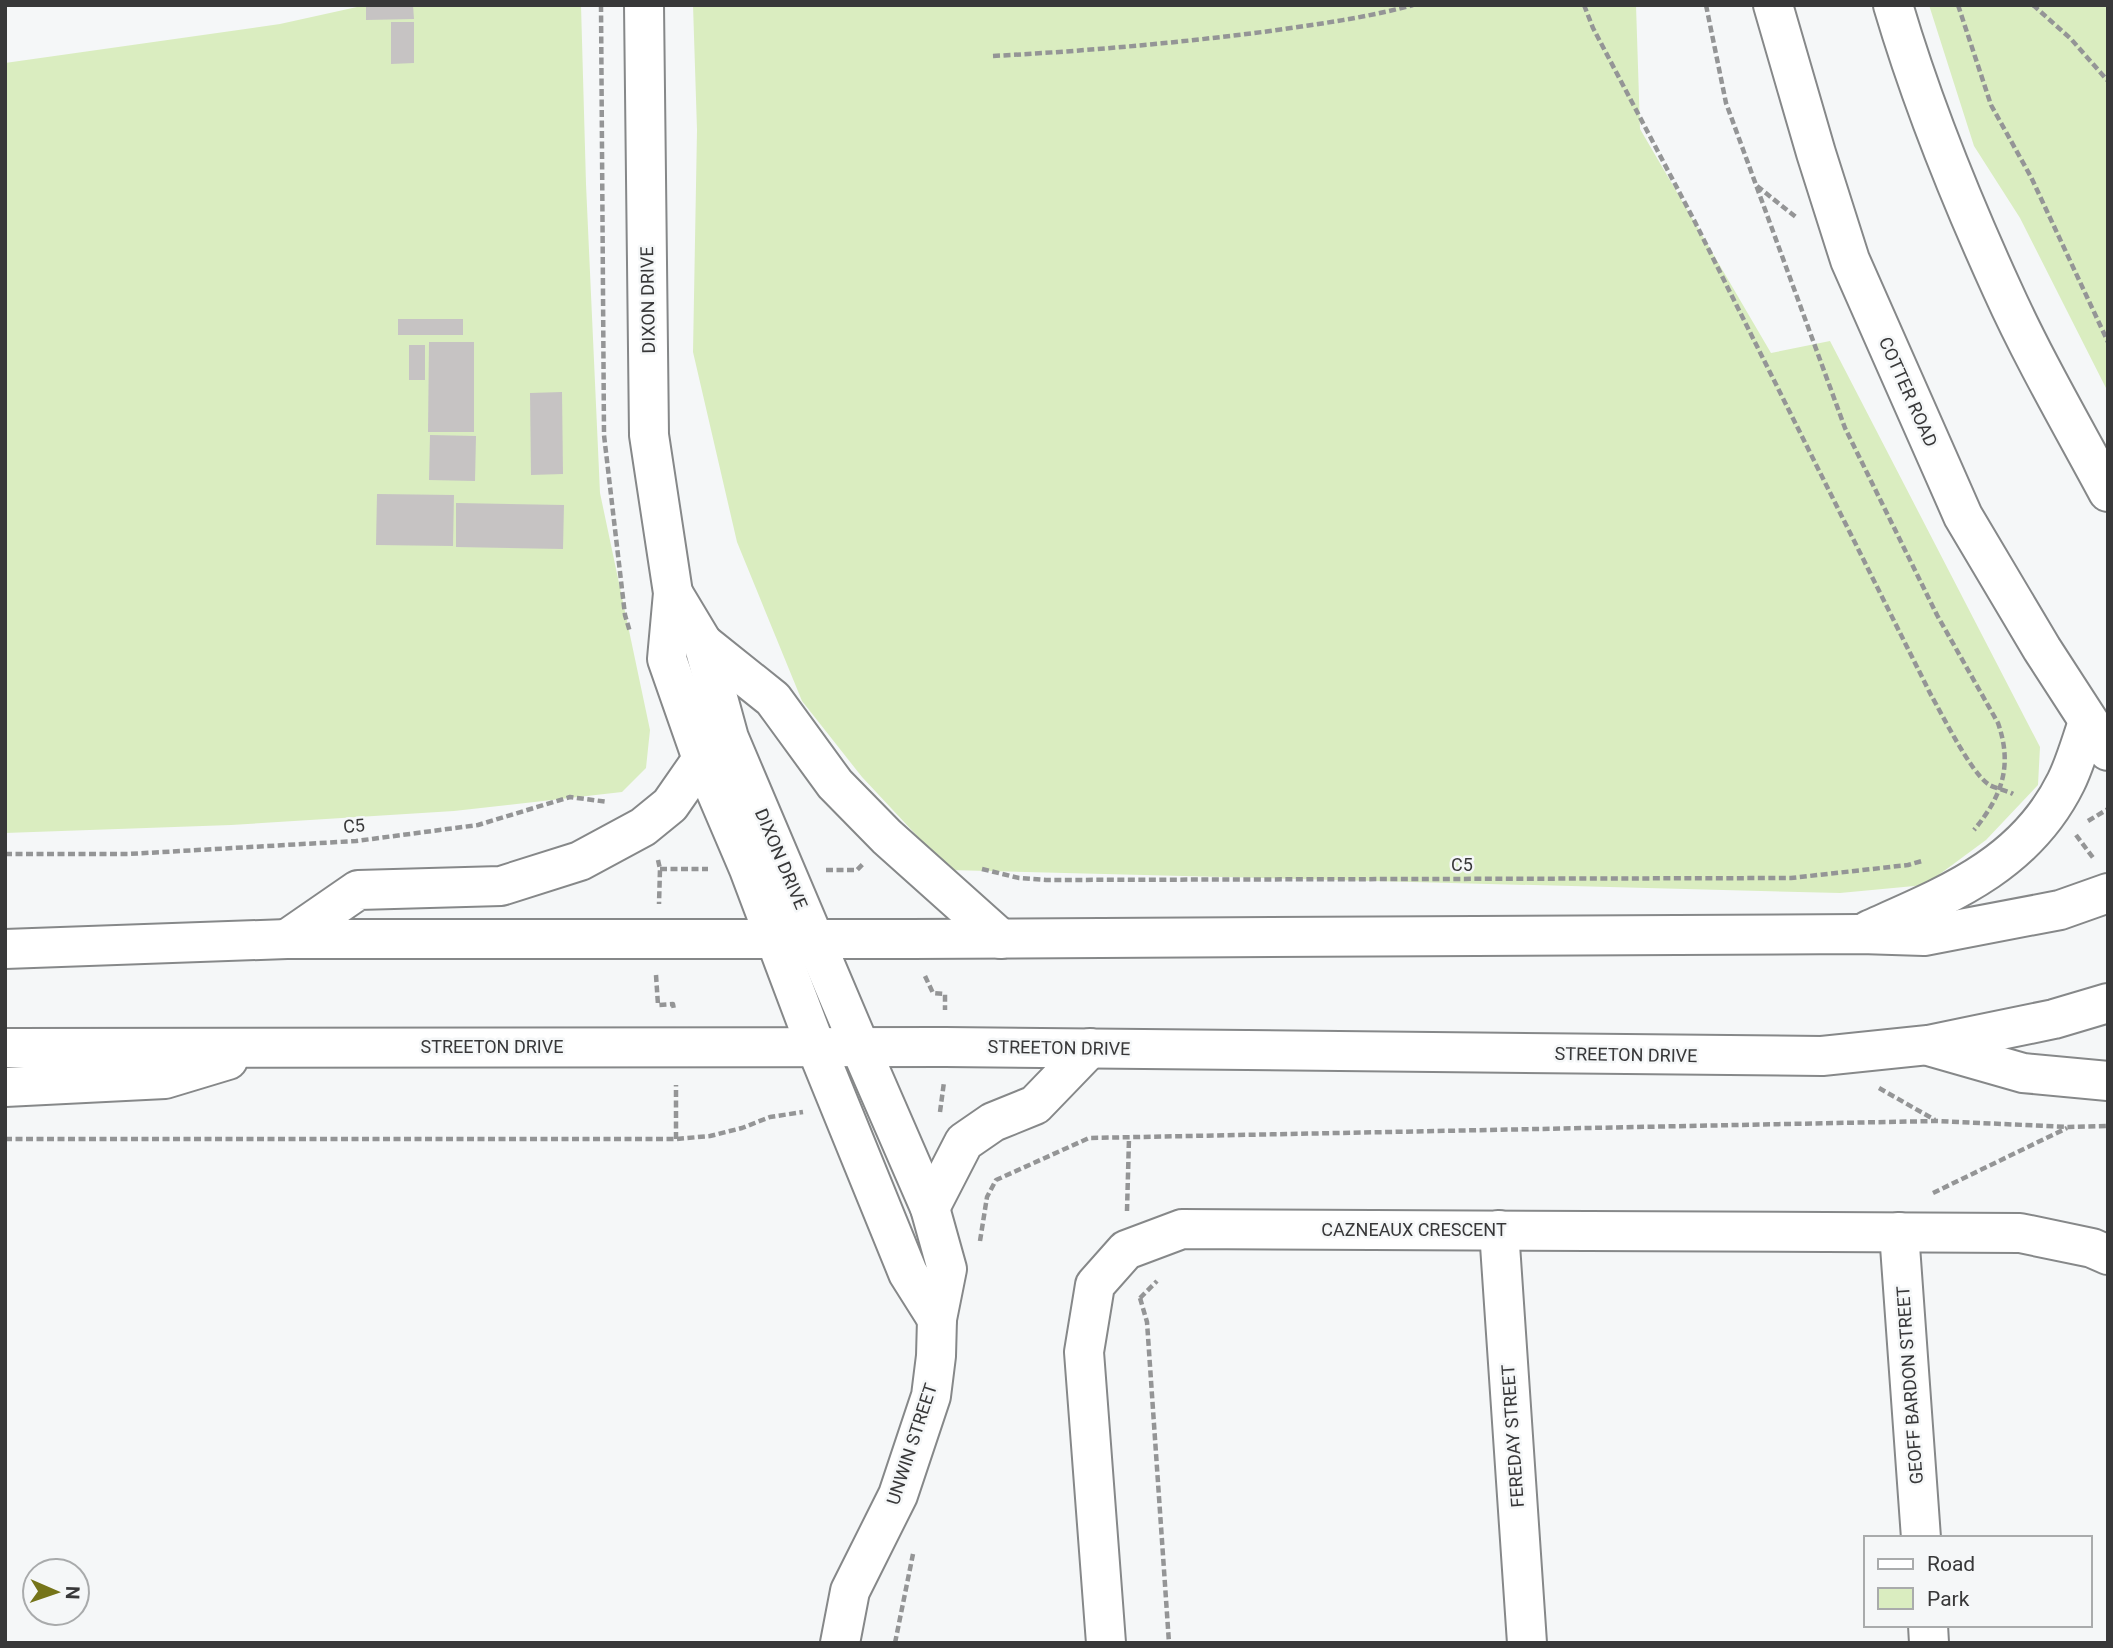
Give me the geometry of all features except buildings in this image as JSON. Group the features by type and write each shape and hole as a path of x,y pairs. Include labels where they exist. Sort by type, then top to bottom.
{"main road":[{"name":"DIXON DRIVE","path":"644,5 649,435 673,593 667,659 702,759 749,869 816,1047"},
{"name":"COTTER ROAD","path":"1773,5 1850,260 1900,376 1963,516 2042,649 2098,736"},
{"path":"1893,5 1918,84 1948,164 2003,291 2050,386 2108,492"},
{"name":"DIXON DRIVE","path":"673,593 703,643 729,738 860,1047"},
{"path":"703,643 773,699 835,784 887,837 1001,939"},
{"path":"1861,934 1948,895 1992,869 2020,844 2047,814 2098,736"},
{"path":"287,939 358,890 501,886 580,860 643,827 670,805 702,759"},
{"path":"5,949 287,939 1001,939 1861,934 1924,936 2060,910 2104,881"},
{"name":"STREETON DRIVE","path":"5,1048 1090,1048 1822,1056 1928,1045 2054,1019 2108,1003"},
{"path":"1928,1045 2023,1073 2108,1081"},
{"path":"816,1047 908,1273 937,1319"},
{"name":"UNWIN STREET","path":"840,1643 850,1591 898,1495 931,1396 937,1319 947,1269 930,1208 860,1047"},
{"path":"5,1087 165,1079 267,1048"},
{"path":"930,1208 964,1142 993,1122 1035,1105 1090,1048"},
{"name":"CAZNEAUX CRESCENT","path":"1106,1643 1084,1352 1096,1285 1126,1250 1182,1229 1899,1232 2020,1233 2092,1248 2108,1255"},
{"name":"FEREDAY STREET","path":"1499,1230 1527,1643"},
{"name":"GEOFF BARDON STREET","path":"1899,1232 1922,1536"}],"path":[{"path":"993,57 1106,50 1231,36 1382,14 1413,5"},
{"path":"1584,5 1593,28 1695,222 1931,695 1974,767 1988,784 2001,788"},
{"path":"1706,5 1726,103 1845,428 1937,615 1998,723 2006,749 2001,788 1986,816 1967,836"},
{"path":"1958,5 1991,105 2031,177 2108,342"},
{"path":"2033,5 2071,39 2108,81"},
{"name":"C5","path":"5,854 128,854 356,841 478,825 570,797 619,803 654,842 660,869"},
{"path":"2073,831 2104,881"},
{"name":"C5","path":"975,866 992,873 1046,880 1791,878 1909,865 1927,860"},
{"path":"927,982 933,993 945,994 945,1009"},
{"path":"656,987 658,1004 673,1004 676,1020"},
{"path":"940,1113 944,1084"},
{"path":"5,1139 676,1139 710,1136 771,1117 806,1111"},
{"path":"996,1180 1089,1138 1936,1121 2069,1128 2108,1126"},
{"path":"1926,1197 2069,1128"},
{"path":"1129,1138 1126,1250 1147,1322 1169,1643"}],"green space":[{"path":"366,5 581,5 600,493 650,730 646,768 622,792 454,811 231,825 5,833 5,63 280,24"},
{"path":"693,5 1636,5 1640,129 1771,353 1830,341 2040,747 2038,785 1986,840 1925,885 1840,893 949,870 862,777 802,701 737,542 693,352 697,130"},
{"path":"1929,5 2108,5 2108,392 2020,218 1974,146"}]}
